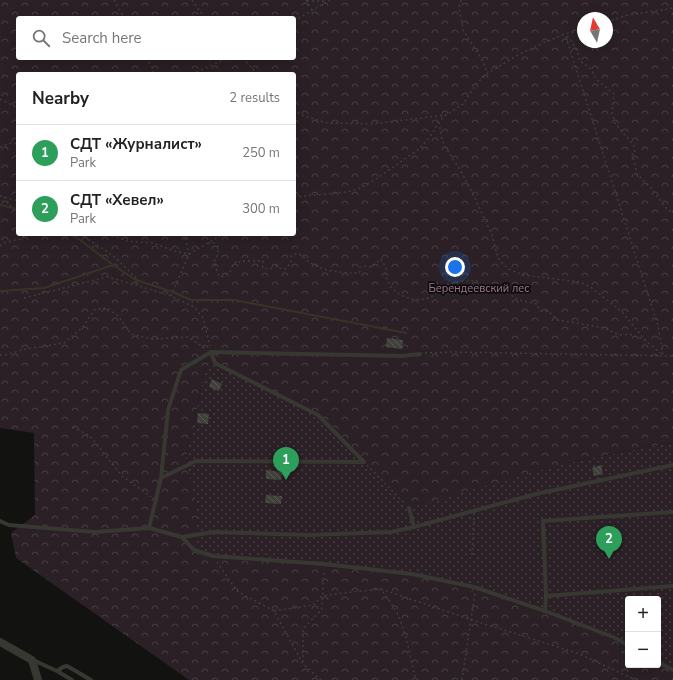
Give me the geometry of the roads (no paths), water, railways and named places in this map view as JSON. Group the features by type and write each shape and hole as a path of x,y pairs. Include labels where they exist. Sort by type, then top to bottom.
{"street":[{"path":"0,642 32,660 38,680"}],"lane":[{"path":"161,478 196,461 364,462 318,415 215,363 211,352"},
{"path":"149,528 161,478 168,410 181,370 211,352 402,356 420,354"},
{"path":"0,521 9,525 95,532 149,528 182,537 214,532 309,535 391,532 536,494 673,465"},
{"path":"409,508 414,527"},
{"path":"545,611 546,596 543,521 673,512"},
{"path":"182,537 194,550 213,556 324,564 412,574 474,587 545,611 613,637 625,643"},
{"path":"546,596 673,586"},
{"path":"32,660 57,671 72,680"},
{"path":"661,664 673,670"},
{"path":"57,671 67,666 91,680"}],"waterway":[{"path":"0,205 16,209"},
{"path":"74,236 136,280 173,292 191,300 234,300 406,333"},
{"path":"0,291 44,288 113,265"}],"place":[{"name":"СДТ «Журналист»","path":"286,480"},
{"name":"СДТ «Хевел»","path":"609,559"}],"park label":[{"name":"Берендеевский лес","path":"479,288"}]}
